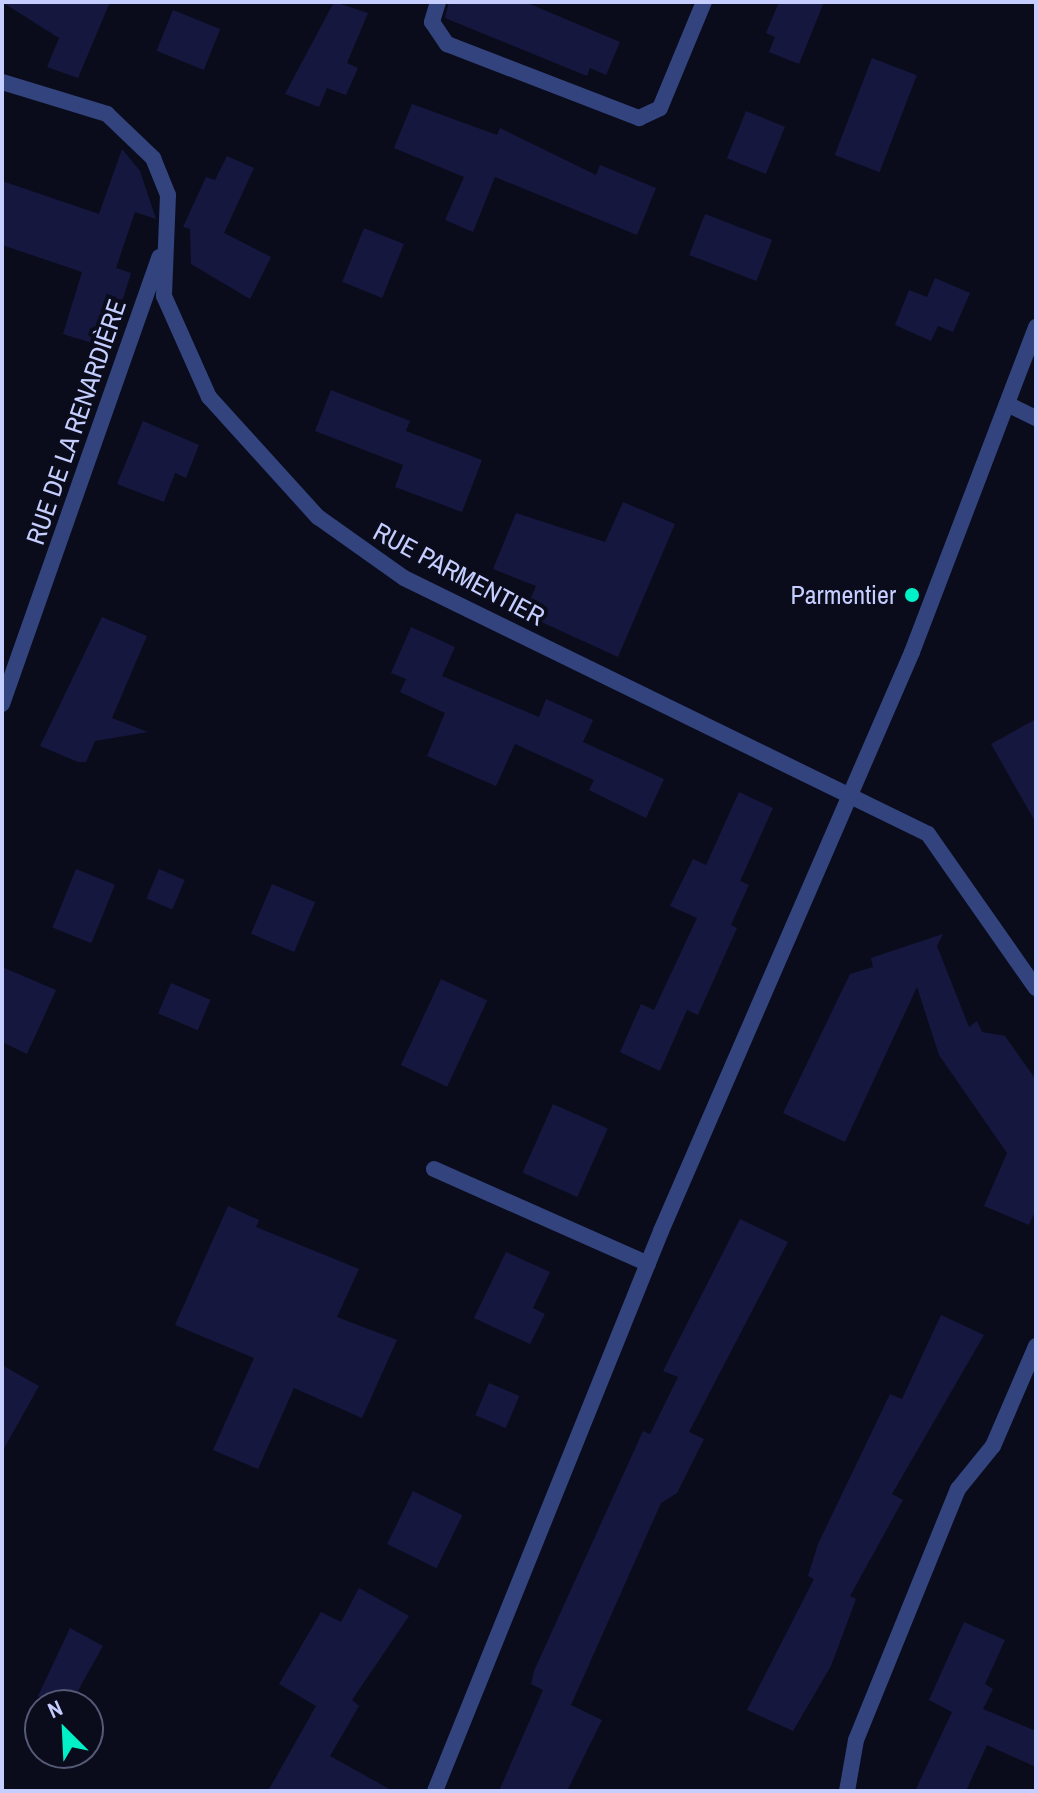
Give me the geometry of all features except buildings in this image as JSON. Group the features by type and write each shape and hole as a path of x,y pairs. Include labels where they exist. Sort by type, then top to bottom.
{"street":[{"path":"438,2 432,22 447,44 639,118 660,108 704,2"},
{"name":"RUE PARMENTIER","path":"2,82 107,114 133,135 165,182 164,296 209,397 271,471 348,541 404,578 852,797 940,846 1036,988"},
{"name":"RUE DE LA RENARDIÈRE","path":"2,704 163,246"},
{"path":"435,1791 648,1264 852,797 1036,327"},
{"path":"1007,404 1036,418"},
{"path":"434,1169 648,1264"},
{"path":"847,1791 856,1740 958,1489 993,1446 1036,1346"}],"place":[{"name":"Parmentier","path":"912,595"}]}
